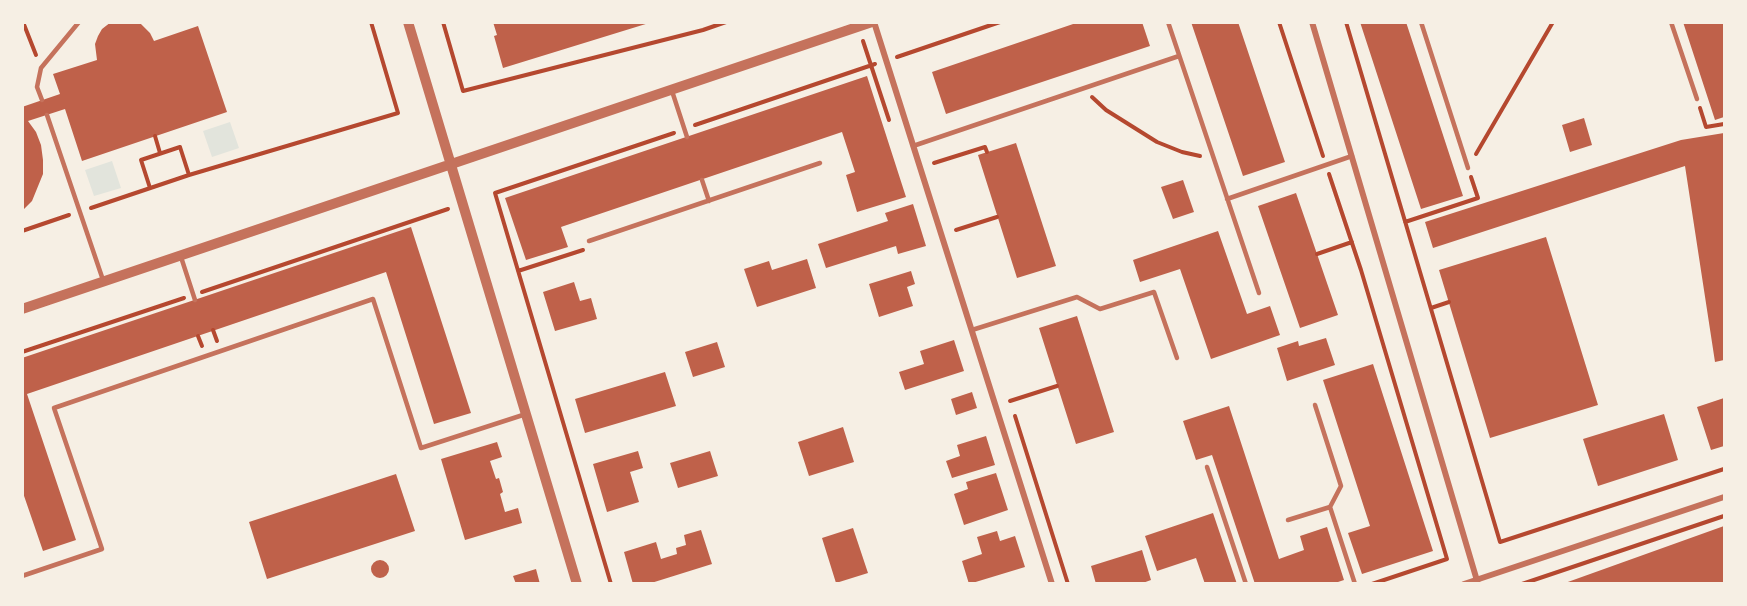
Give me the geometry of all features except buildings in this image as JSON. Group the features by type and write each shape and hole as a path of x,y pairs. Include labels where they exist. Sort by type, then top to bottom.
{"street":[{"path":"408,22 577,584"},
{"path":"22,309 873,22 1052,584"},
{"path":"1312,22 1478,581"},
{"path":"1464,584 1725,497"}],"lane":[{"path":"42,100 37,87 41,68 79,22"},
{"path":"1168,22 1259,293"},
{"path":"1421,22 1468,168"},
{"path":"1671,22 1697,99"},
{"path":"913,146 1179,56"},
{"path":"672,90 687,137"},
{"path":"47,115 103,282"},
{"path":"1227,199 1352,156"},
{"path":"589,241 820,163"},
{"path":"702,180 709,201"},
{"path":"180,256 194,297"},
{"path":"972,330 1077,297 1100,309 1154,292 1177,358"},
{"path":"22,576 102,549 54,408 373,299 420,448 526,414"},
{"path":"1288,520 1330,507 1341,486 1315,405"},
{"path":"1207,467 1246,584"},
{"path":"1330,507 1355,584"}],"path":[{"path":"23,22 41,68"},
{"path":"22,231 189,175 398,113 371,22"},
{"path":"443,22 463,91 703,30 726,22"},
{"path":"612,584 495,193 1000,22"},
{"path":"1279,22 1352,242 1447,559 1372,584"},
{"path":"1346,22 1500,542 1725,469"},
{"path":"1405,222 1478,198 1468,168 1553,22"},
{"path":"1082,89 1106,110 1157,142 1182,152 1214,159"},
{"path":"1697,99 1706,127 1725,124"},
{"path":"155,136 160,153"},
{"path":"150,188 141,160 160,153 180,147 189,175"},
{"path":"934,163 986,147 987,152"},
{"path":"22,352 194,297 448,209"},
{"path":"956,230 998,217"},
{"path":"1317,254 1352,242"},
{"path":"518,272 585,249"},
{"path":"1431,308 1449,302"},
{"path":"1010,401 1057,386"},
{"path":"1522,584 1725,516"}],"shaded area":[{"path":"230,122 239,148 212,157 203,131"},
{"path":"112,161 121,188 94,196 85,170"}]}
